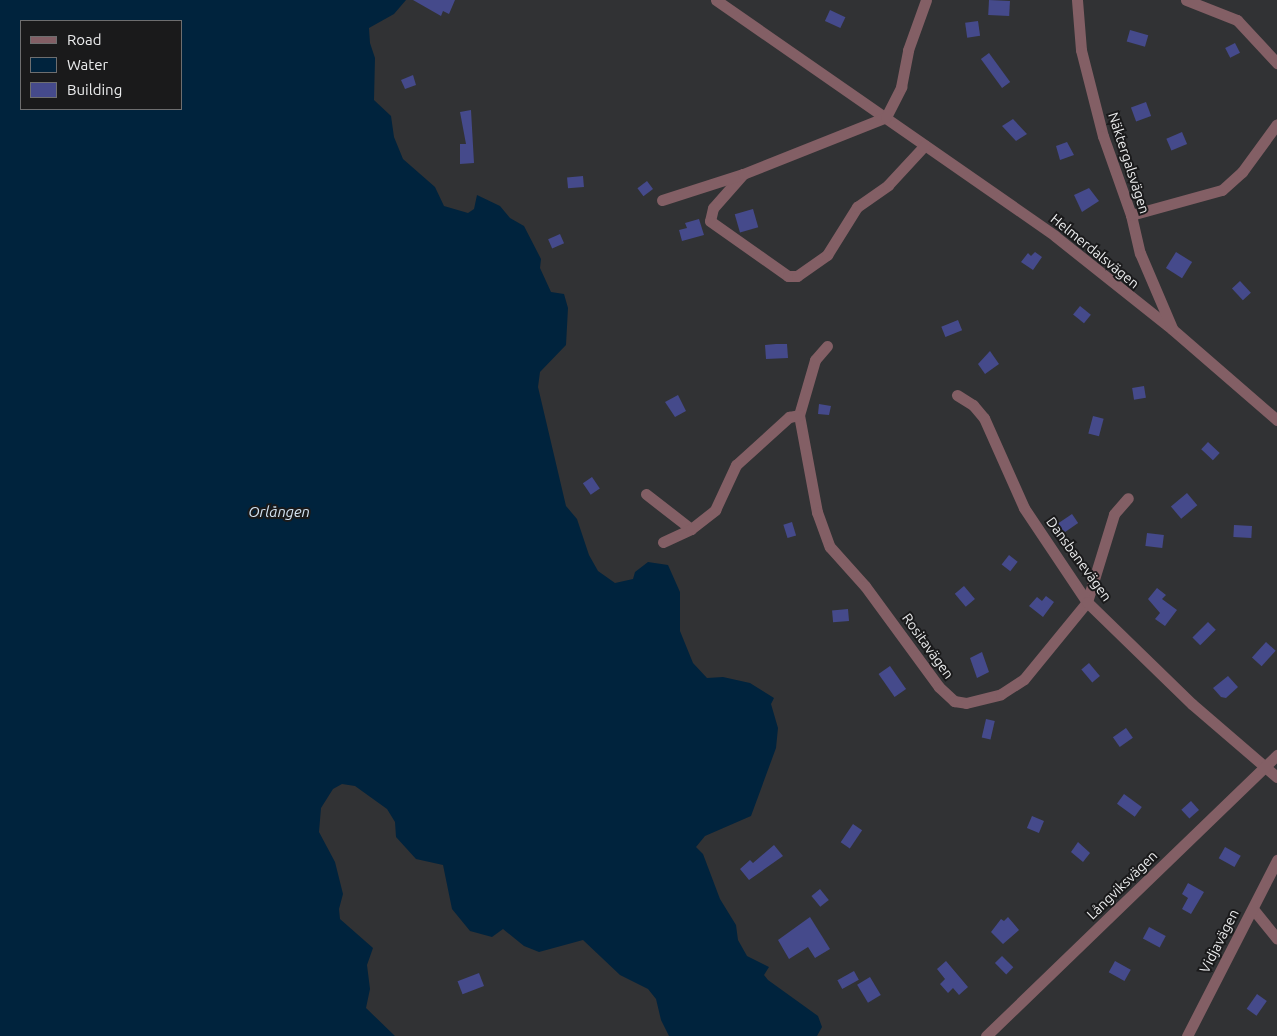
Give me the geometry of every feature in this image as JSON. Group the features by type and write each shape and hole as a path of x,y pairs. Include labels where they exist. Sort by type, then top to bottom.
{"street":[{"name":"Helmerdalsvägen","path":"716,0 1054,236 1172,329 1277,420"},
{"path":"662,200 743,174 886,117 901,87 908,50 926,0"},
{"name":"Näktergalsvägen","path":"1077,0 1081,50 1103,136 1131,215 1140,253 1172,329"},
{"path":"1186,0 1237,20 1277,63"},
{"path":"1131,215 1222,190 1271,142 1277,124"},
{"path":"743,174 713,208 710,220 788,276 798,276 827,255 857,207 888,185 925,145"},
{"name":"Rositavägen","path":"827,346 815,360 799,416 817,512 830,548 864,586 939,688 954,701 966,703 1014,688 1087,602 1114,514 1128,498"},
{"name":"Dansbanevägen","path":"957,395 973,405 984,418 1024,508 1087,602 1263,768 1277,777"},
{"path":"663,542 691,529 715,510 736,465 788,417 799,416"},
{"path":"646,494 691,529"},
{"name":"Långviksvägen","path":"986,1036 1277,755"},
{"name":"Vidjavägen","path":"1187,1036 1277,860"},
{"path":"1253,909 1277,939"}],"water":[{"name":"Orlången","path":"0,0 406,0 394,14 369,28 370,43 375,58 374,100 391,116 394,137 403,159 435,187 444,206 468,213 474,209 477,195 500,206 510,218 524,226 541,259 540,268 551,292 564,294 568,308 566,345 540,372 538,387 566,506 577,519 589,555 598,571 615,583 633,579 635,572 648,562 668,565 680,592 680,631 693,663 707,678 723,677 750,683 774,698 771,704 778,728 776,748 751,816 705,836 696,847 703,854 720,899 736,925 738,940 747,956 769,967 764,975 768,980 818,1016 822,1027 817,1036 669,1036 661,1020 656,999 648,989 620,975 583,940 539,952 524,946 503,929 492,937 470,931 452,909 443,865 416,859 396,837 395,822 387,809 355,786 342,784 333,789 321,808 319,832 335,862 343,894 339,909 340,919 373,948 367,965 370,989 366,1008 395,1036 0,1036"}],"building":[{"path":"413,0 455,0 449,14 443,11 441,16"},
{"path":"989,0 1010,1 1009,16 988,15"},
{"path":"830,10 845,17 840,28 825,21"},
{"path":"978,21 980,36 967,38 965,23"},
{"path":"1130,30 1148,35 1145,47 1127,42"},
{"path":"1235,43 1240,53 1230,58 1225,48"},
{"path":"989,53 1010,82 1002,88 981,59"},
{"path":"413,75 416,85 405,89 401,80"},
{"path":"1146,102 1151,116 1136,122 1131,107"},
{"path":"471,110 474,163 460,164 460,144 466,144 460,112"},
{"path":"1013,119 1027,134 1016,141 1002,126"},
{"path":"1182,132 1187,144 1171,151 1166,139"},
{"path":"1067,142 1074,155 1060,160 1056,146"},
{"path":"583,176 584,187 568,188 567,177"},
{"path":"647,181 653,189 643,196 637,188"},
{"path":"1089,188 1099,201 1082,212 1074,195"},
{"path":"753,209 758,227 740,233 735,214"},
{"path":"699,219 704,235 682,241 679,230 687,228 685,223"},
{"path":"560,234 564,243 552,248 548,239"},
{"path":"1035,252 1042,257 1033,270 1021,262 1028,253 1031,256"},
{"path":"1176,252 1192,262 1182,278 1166,268"},
{"path":"1240,281 1251,293 1243,300 1232,289"},
{"path":"1080,306 1091,315 1084,323 1073,315"},
{"path":"958,320 962,330 945,337 941,327"},
{"path":"787,344 788,358 766,359 765,345"},
{"path":"990,351 999,364 985,374 978,364"},
{"path":"1144,386 1146,398 1134,400 1132,388"},
{"path":"678,395 686,411 675,417 665,402"},
{"path":"819,404 831,406 829,415 818,414"},
{"path":"1093,416 1104,419 1099,436 1088,433"},
{"path":"1208,442 1220,453 1213,460 1201,449"},
{"path":"592,477 600,489 591,495 583,483"},
{"path":"1187,493 1197,505 1181,519 1171,506"},
{"path":"1072,514 1078,523 1064,533 1058,524"},
{"path":"792,522 796,535 787,538 783,525"},
{"path":"1234,525 1252,526 1251,538 1233,537"},
{"path":"1147,533 1164,535 1162,548 1145,546"},
{"path":"1009,555 1018,562 1010,571 1002,564"},
{"path":"964,586 975,599 966,607 955,594"},
{"path":"1157,588 1166,595 1162,599 1177,610 1165,626 1155,619 1160,613 1148,599"},
{"path":"1046,596 1054,602 1043,617 1029,606 1037,597 1042,601"},
{"path":"848,609 849,621 833,622 832,610"},
{"path":"1208,622 1216,630 1200,645 1192,638"},
{"path":"1266,642 1276,651 1262,666 1252,658"},
{"path":"982,652 989,672 977,678 970,658"},
{"path":"1089,663 1100,676 1092,682 1081,669"},
{"path":"890,666 906,689 895,697 879,674"},
{"path":"1228,676 1238,687 1226,698 1221,697 1213,688"},
{"path":"986,719 995,721 990,740 982,738"},
{"path":"1126,728 1133,738 1120,747 1113,737"},
{"path":"1124,794 1142,807 1135,817 1117,804"},
{"path":"1191,801 1199,810 1189,819 1181,810"},
{"path":"1032,816 1044,821 1039,833 1027,828"},
{"path":"853,824 862,830 850,848 841,842"},
{"path":"1078,842 1090,853 1083,862 1071,852"},
{"path":"774,845 783,856 749,880 740,869 750,860 753,863"},
{"path":"1225,847 1241,856 1234,867 1219,858"},
{"path":"1188,883 1204,892 1191,914 1182,909 1188,898 1182,894"},
{"path":"820,889 829,900 820,907 811,896"},
{"path":"810,917 830,949 815,958 808,947 789,959 778,940"},
{"path":"1008,917 1019,930 1003,944 991,932 1001,919 1004,921"},
{"path":"1149,927 1166,936 1160,947 1143,938"},
{"path":"1002,956 1013,967 1006,974 995,963"},
{"path":"946,961 968,987 959,995 953,988 948,993 940,984 945,979 937,969"},
{"path":"1115,961 1131,970 1124,981 1109,972"},
{"path":"854,971 859,980 842,989 837,980"},
{"path":"479,973 484,986 463,994 458,981"},
{"path":"870,977 881,995 868,1003 857,985"},
{"path":"1257,994 1267,1001 1257,1016 1247,1009"}]}
